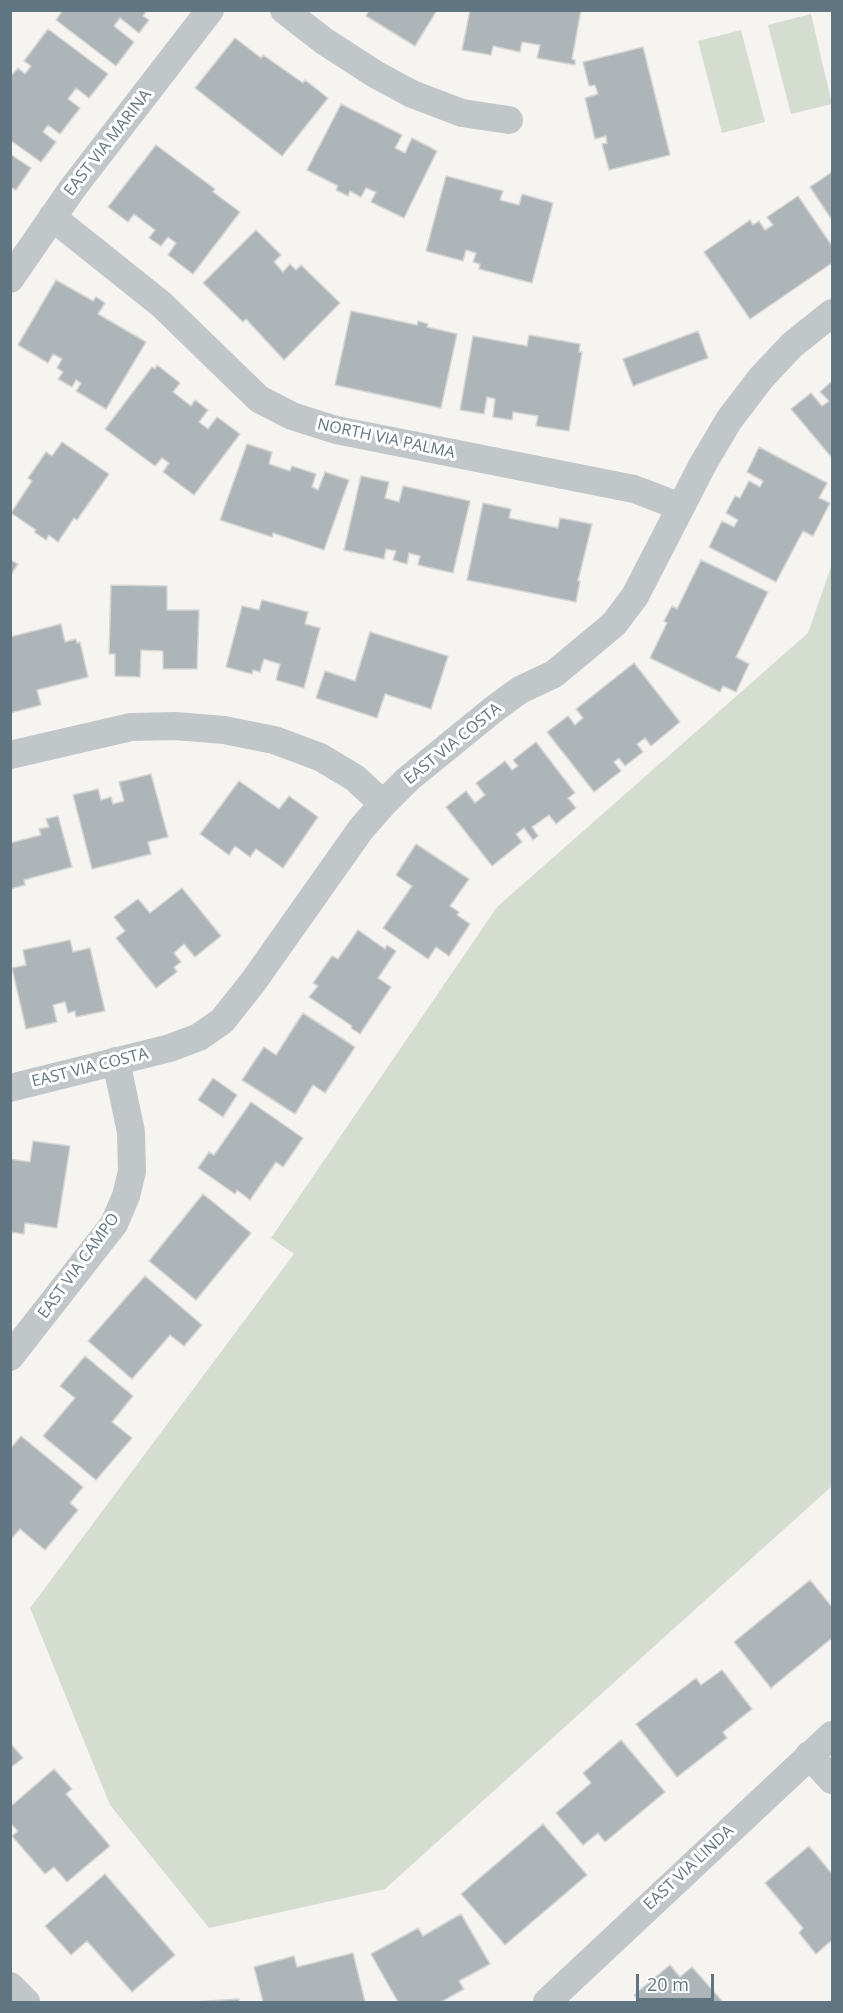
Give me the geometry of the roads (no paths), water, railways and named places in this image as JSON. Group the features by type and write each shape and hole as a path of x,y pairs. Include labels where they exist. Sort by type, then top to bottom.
{"street":[{"name":"EAST VIA MARINA","path":"10,279 52,217 210,10"},
{"path":"284,10 324,41 366,69 412,94 462,113 509,120"},
{"name":"NORTH VIA PALMA","path":"52,217 161,304 259,399 292,416 336,430 634,489 681,507"},
{"name":"EAST VIA COSTA","path":"10,1088 170,1048 199,1037 222,1021 253,982 361,829 408,778 520,690 554,674 614,624 635,596 729,420 761,378 792,345 832,313"},
{"path":"10,755 131,726 175,726 224,730 274,740 320,757 355,778 383,804"},
{"name":"EAST VIA CAMPO","path":"10,1357 114,1224 126,1196 132,1171 131,1132 116,1061"},
{"name":"EAST VIA LINDA","path":"547,2002 832,1735"},
{"path":"809,1755 832,1780"},
{"path":"10,1986 26,2002"}]}
